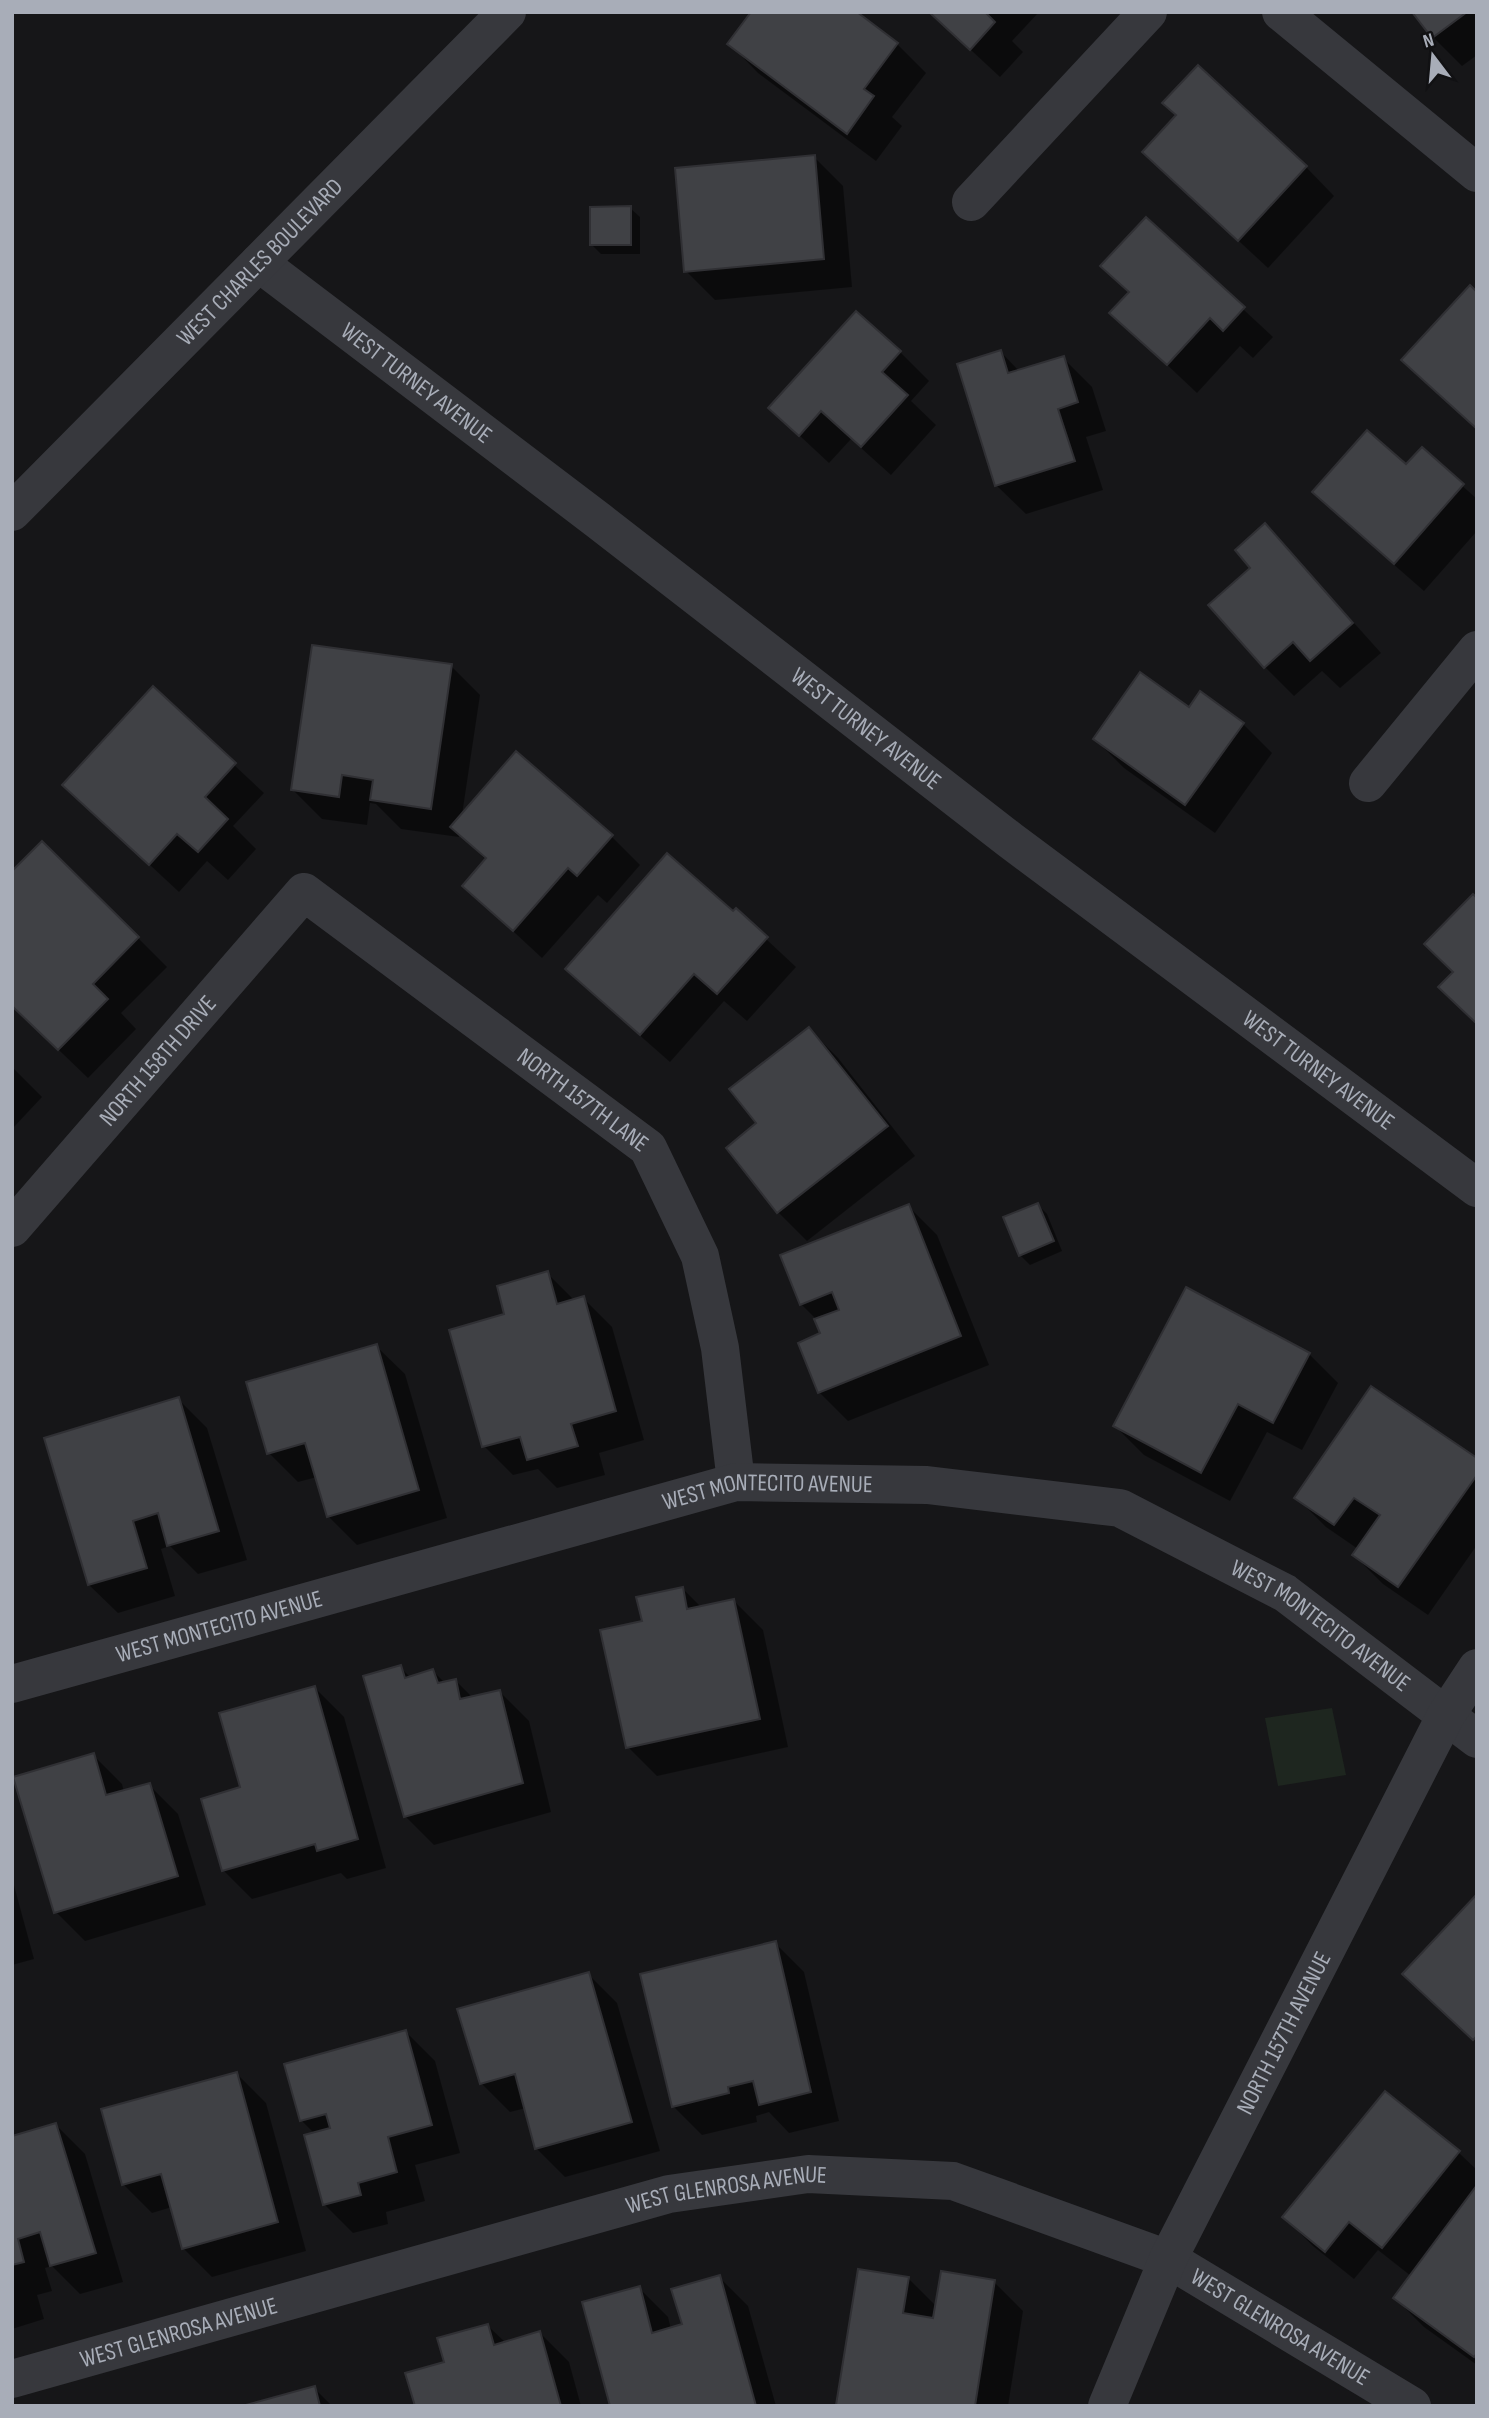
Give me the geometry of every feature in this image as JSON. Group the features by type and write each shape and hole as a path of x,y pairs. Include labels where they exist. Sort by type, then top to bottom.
{"street":[{"name":"WEST CHARLES BOULEVARD","path":"12,512 507,12"},
{"path":"971,202 1148,12"},
{"path":"1281,12 1477,173"},
{"name":"WEST TURNEY AVENUE","path":"259,263 599,521 1010,840 1477,1188"},
{"path":"1368,783 1477,650"},
{"name":"NORTH 158TH DRIVE","path":"12,1228 304,892"},
{"name":"NORTH 157TH LANE","path":"304,892 648,1148 700,1256 720,1349 736,1482"},
{"name":"WEST MONTECITO AVENUE","path":"13,1682 736,1482 927,1485 1120,1508 1285,1593 1477,1739"},
{"name":"NORTH 157TH AVENUE","path":"1107,2406 1168,2259 1446,1715 1477,1668"},
{"name":"WEST GLENROSA AVENUE","path":"12,2379 669,2194 808,2174 953,2181 1168,2259 1412,2406"}],"shaded area":[{"path":"1332,1708 1346,1775 1278,1786 1265,1718"}],"building":[{"path":"751,12 857,12 898,43 864,89 874,96 847,134 727,44"},
{"path":"929,12 985,12 995,22 970,50"},
{"path":"1412,12 1467,12 1432,38"},
{"path":"1198,65 1307,166 1238,241 1142,152 1176,115 1162,103"},
{"path":"815,155 824,259 684,272 675,168"},
{"path":"631,206 631,245 590,245 590,207"},
{"path":"1146,217 1245,307 1223,331 1210,318 1167,365 1109,313 1129,292 1100,266"},
{"path":"1470,285 1477,292 1477,429 1401,360"},
{"path":"856,311 901,351 882,372 908,395 861,447 821,411 799,436 768,408"},
{"path":"1001,350 1008,373 1064,356 1078,402 1058,409 1075,461 995,486 957,364"},
{"path":"1367,430 1406,464 1422,447 1464,484 1394,564 1312,492"},
{"path":"1265,523 1353,623 1310,661 1293,642 1264,668 1208,605 1250,568 1235,550"},
{"path":"312,645 452,664 431,809 370,800 373,780 342,775 339,797 291,790"},
{"path":"1140,672 1189,707 1200,691 1244,723 1185,805 1093,739"},
{"path":"153,686 236,763 205,797 228,819 198,852 177,834 149,865 62,785"},
{"path":"516,751 613,835 577,876 568,868 513,931 462,886 486,858 450,827"},
{"path":"42,841 139,937 93,984 108,999 58,1050 12,1006 12,871"},
{"path":"667,853 733,911 736,908 768,937 717,994 694,974 640,1035 565,969"},
{"path":"1473,894 1477,898 1477,1024 1438,987 1453,972 1424,944"},
{"path":"809,1027 888,1126 777,1213 726,1148 756,1123 729,1089"},
{"path":"1038,1203 1054,1241 1019,1256 1003,1217"},
{"path":"909,1204 961,1336 818,1393 798,1343 820,1333 814,1319 839,1310 832,1292 800,1305 780,1255"},
{"path":"548,1271 557,1304 584,1296 616,1411 571,1424 578,1446 527,1460 520,1437 482,1447 449,1330 504,1314 497,1286"},
{"path":"1186,1287 1310,1353 1273,1423 1238,1404 1201,1473 1113,1426"},
{"path":"377,1344 419,1490 327,1517 305,1443 267,1454 246,1382"},
{"path":"1371,1386 1477,1458 1477,1475 1398,1587 1352,1555 1380,1515 1354,1498 1334,1525 1294,1498"},
{"path":"179,1397 219,1531 167,1546 158,1513 133,1521 147,1568 88,1585 44,1438"},
{"path":"683,1587 687,1609 734,1599 760,1719 626,1748 600,1630 642,1621 636,1597"},
{"path":"401,1665 405,1678 433,1669 438,1683 456,1679 460,1699 500,1690 523,1783 404,1817 363,1676"},
{"path":"315,1686 358,1839 317,1851 315,1844 222,1871 201,1799 240,1787 219,1713"},
{"path":"94,1753 106,1795 150,1783 178,1876 54,1913 13,1777"},
{"path":"1477,1894 1477,2036 1473,2040 1402,1974"},
{"path":"776,1941 811,2092 759,2105 753,2081 728,2087 729,2093 672,2107 640,1974"},
{"path":"589,1972 632,2122 535,2149 515,2074 480,2084 457,2009"},
{"path":"406,2030 432,2125 388,2137 397,2172 358,2183 361,2195 323,2205 304,2135 330,2128 326,2114 300,2121 284,2064"},
{"path":"237,2072 278,2222 182,2249 161,2174 122,2185 101,2109"},
{"path":"1385,2091 1460,2151 1382,2248 1349,2222 1325,2252 1282,2217"},
{"path":"56,2123 96,2253 50,2266 40,2232 18,2239 24,2262 12,2265 12,2136"},
{"path":"1477,2185 1477,2353 1474,2357 1393,2298"},
{"path":"858,2269 909,2277 903,2313 933,2318 941,2271 995,2280 975,2406 836,2405"},
{"path":"720,2275 756,2406 610,2406 582,2302 640,2286 652,2333 682,2324 671,2289"},
{"path":"488,2324 494,2345 540,2331 561,2406 415,2406 405,2373 444,2362 437,2338"},
{"path":"315,2386 320,2406 242,2406"}]}
